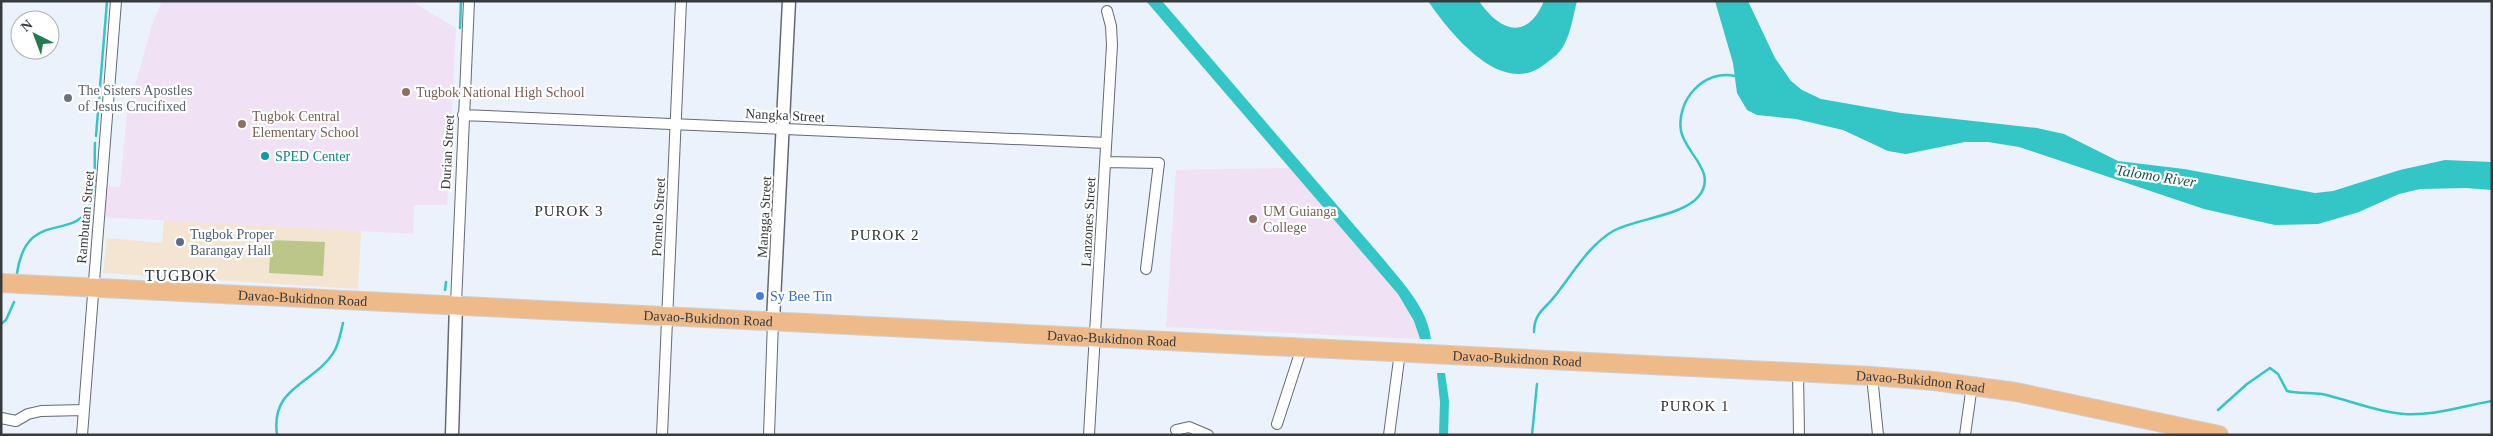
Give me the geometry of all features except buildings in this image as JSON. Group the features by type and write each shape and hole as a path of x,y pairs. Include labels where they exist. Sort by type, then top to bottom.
{"highway":[{"name":"Davao-Bukidnon Road","path":"1,284 456,304 1872,376 1972,385 2016,392 2219,435"}],"street":[{"name":"Rambutan Street","path":"82,435 116,1"},
{"name":"Durian Street","path":"456,304 468,1"},
{"name":"Pomelo Street","path":"662,435 681,1"},
{"name":"Mangga Street","path":"769,435 789,1"},
{"name":"Lanzones Street","path":"1089,435 1112,45 1111,26 1107,12"},
{"name":"Nangka Street","path":"463,115 1106,143"},
{"path":"1105,162 1159,163 1146,269"},
{"path":"452,435 456,304"},
{"path":"1277,424 1302,347"},
{"path":"1389,435 1400,352"},
{"path":"1798,372 1799,435"},
{"path":"1872,376 1878,435"},
{"path":"1965,435 1972,385"},
{"path":"1,418 16,421 28,414 42,411 84,410"},
{"path":"1176,430 1189,427 1208,435"}],"shaded area":[{"name":"Tugbok Central Elementary School","path":"162,1 411,1 456,28 447,205 414,205 413,234 102,217 105,186 120,187 127,114 153,22"},
{"name":"UM Guianga College","path":"1290,168 1398,294 1414,321 1420,339 1166,327 1176,170"},
{"path":"164,220 361,231 358,289 103,273 107,238 162,243"}],"green space":[{"path":"271,240 325,242 323,276 269,273"}],"water":[{"path":"1146,1 1162,1 1407,287 1425,317 1431,339 1420,339 1414,321 1398,294"},
{"path":"1428,1 1479,1 1496,20 1513,28 1522,27 1530,22 1544,1 1577,1 1568,35 1558,53 1545,64 1529,73 1512,73 1495,68 1479,58 1463,44"},
{"name":"Talomo River","path":"1715,1 1748,1 1775,58 1791,81 1802,90 1821,99 1901,113 2037,128 2064,134 2118,161 2184,169 2315,193 2333,191 2400,170 2445,160 2492,162 2492,190 2466,188 2420,189 2399,194 2359,212 2318,224 2275,225 2204,209 2019,147 1988,142 1965,142 1906,154 1888,151 1843,130 1796,119 1757,115 1747,110 1737,93 1733,63"},
{"path":"1437,373 1445,373 1449,401 1448,435 1439,435 1440,402"}],"waterway":[{"path":"96,136 107,1"},
{"path":"460,28 461,1"},
{"path":"1534,332 1538,316 1597,243 1615,230 1683,208 1699,196 1704,187 1705,179 1703,171 1688,147 1681,131 1683,108 1694,89 1703,82 1713,77 1735,76"},
{"path":"17,273 22,253 31,240 41,232 74,222 83,216 90,205 94,182 95,143"},
{"path":"445,290 446,282"},
{"path":"1,324 6,320 14,302"},
{"path":"277,435 277,418 280,406 287,395 326,362 335,350 343,323"},
{"path":"2218,410 2247,384 2270,368 2278,374 2287,391 2322,394 2394,413 2426,414 2492,401"},
{"path":"1532,435 1537,384"}],"place":[{"name":"Tugbok National High School","path":"406,92"},
{"name":"The Sisters Apostles of Jesus Crucifixed","path":"68,98"},
{"name":"Tugbok Central Elementary School","path":"242,124"},
{"name":"SPED Center","path":"265,156"},
{"name":"UM Guianga College","path":"1253,219"},
{"name":"Tugbok Proper Barangay Hall","path":"180,242"},
{"name":"Sy Bee Tin","path":"760,296"}],"district":[{"name":"PUROK 3","path":"569,211"},
{"name":"PUROK 2","path":"885,235"},
{"name":"TUGBOK","path":"181,275"},
{"name":"PUROK 1","path":"1695,406"}]}
